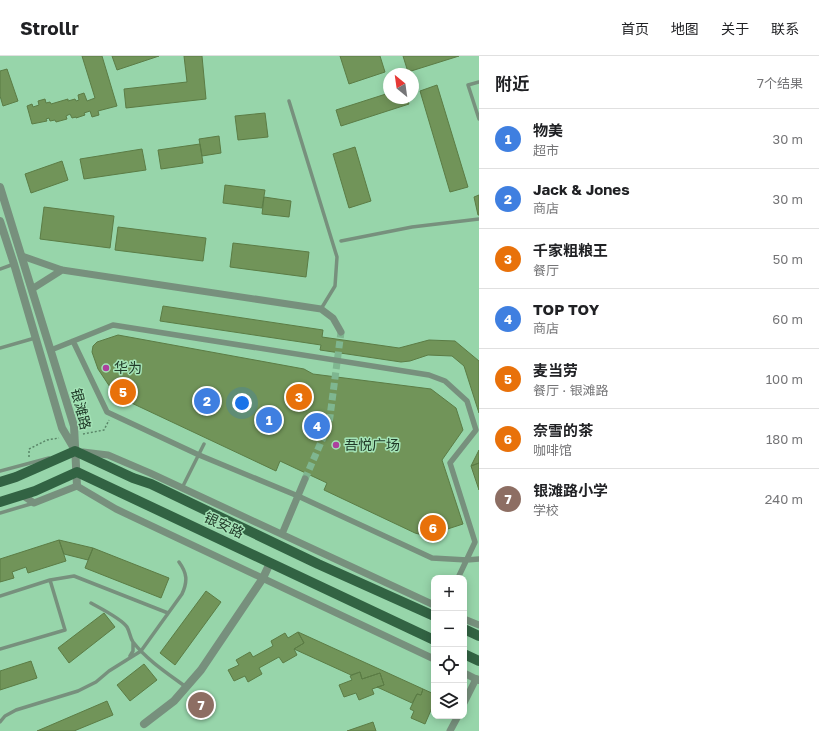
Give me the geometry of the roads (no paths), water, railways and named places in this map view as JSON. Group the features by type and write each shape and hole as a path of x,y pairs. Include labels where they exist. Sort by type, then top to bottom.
{"main road":[{"path":"0,482 16,477 76,451"},
{"name":"银安路","path":"76,451 121,473 151,484 318,564 431,615"},
{"path":"0,502 36,491 77,472"},
{"name":"银安路","path":"77,472 431,639"},
{"path":"467,630 479,636"},
{"path":"467,655 479,661"}],"street":[{"name":"银滩路","path":"0,187 74,426 76,451"},
{"name":"银滩路","path":"0,221 62,428 76,451"},
{"path":"22,256 62,270 321,309 333,318 341,332"},
{"path":"32,289 62,270"},
{"path":"51,350 113,325 429,376 444,381 467,401 476,430 450,463 475,542 459,575"},
{"path":"73,341 107,412 199,455 298,496 432,558 466,560 479,559"},
{"path":"77,486 76,451 108,455 431,604"},
{"path":"282,534 305,479"},
{"path":"22,495 34,503 77,486"},
{"path":"77,486 116,509 431,658"},
{"path":"144,724 174,701 201,670 263,578 270,563"},
{"path":"467,620 479,626"},
{"path":"467,674 478,679 467,698"},
{"path":"450,731 456,719"}],"lane":[{"path":"479,82 468,85 479,119"},
{"path":"289,102 338,257 335,286 321,309"},
{"path":"341,241 412,227 479,219"},
{"path":"0,269 14,264"},
{"path":"0,348 36,338"},
{"path":"182,488 204,444"},
{"path":"0,471 76,451"},
{"path":"0,513 34,503"},
{"path":"0,722 5,716 16,710 78,691 96,682 109,670 141,650 182,594 186,586 184,569 179,562"},
{"path":"0,596 50,580 74,576 168,613"},
{"path":"0,649 64,630 50,580"},
{"path":"91,603 127,627 132,641 133,651 126,659"},
{"path":"132,641 156,666 186,687"}],"tunnel":[{"path":"305,479 329,424 341,332"}],"place":[{"name":"华为","path":"106,368"},
{"name":"麦当劳","path":"123,392"},
{"name":"千家粗粮王","path":"299,397"},
{"name":"Jack & Jones","path":"207,401"},
{"name":"物美","path":"269,420"},
{"name":"TOP TOY","path":"317,426"},
{"name":"吾悦广场","path":"336,445"},
{"name":"奈雪的茶","path":"433,528"},
{"name":"银滩路小学","path":"201,705"}]}
